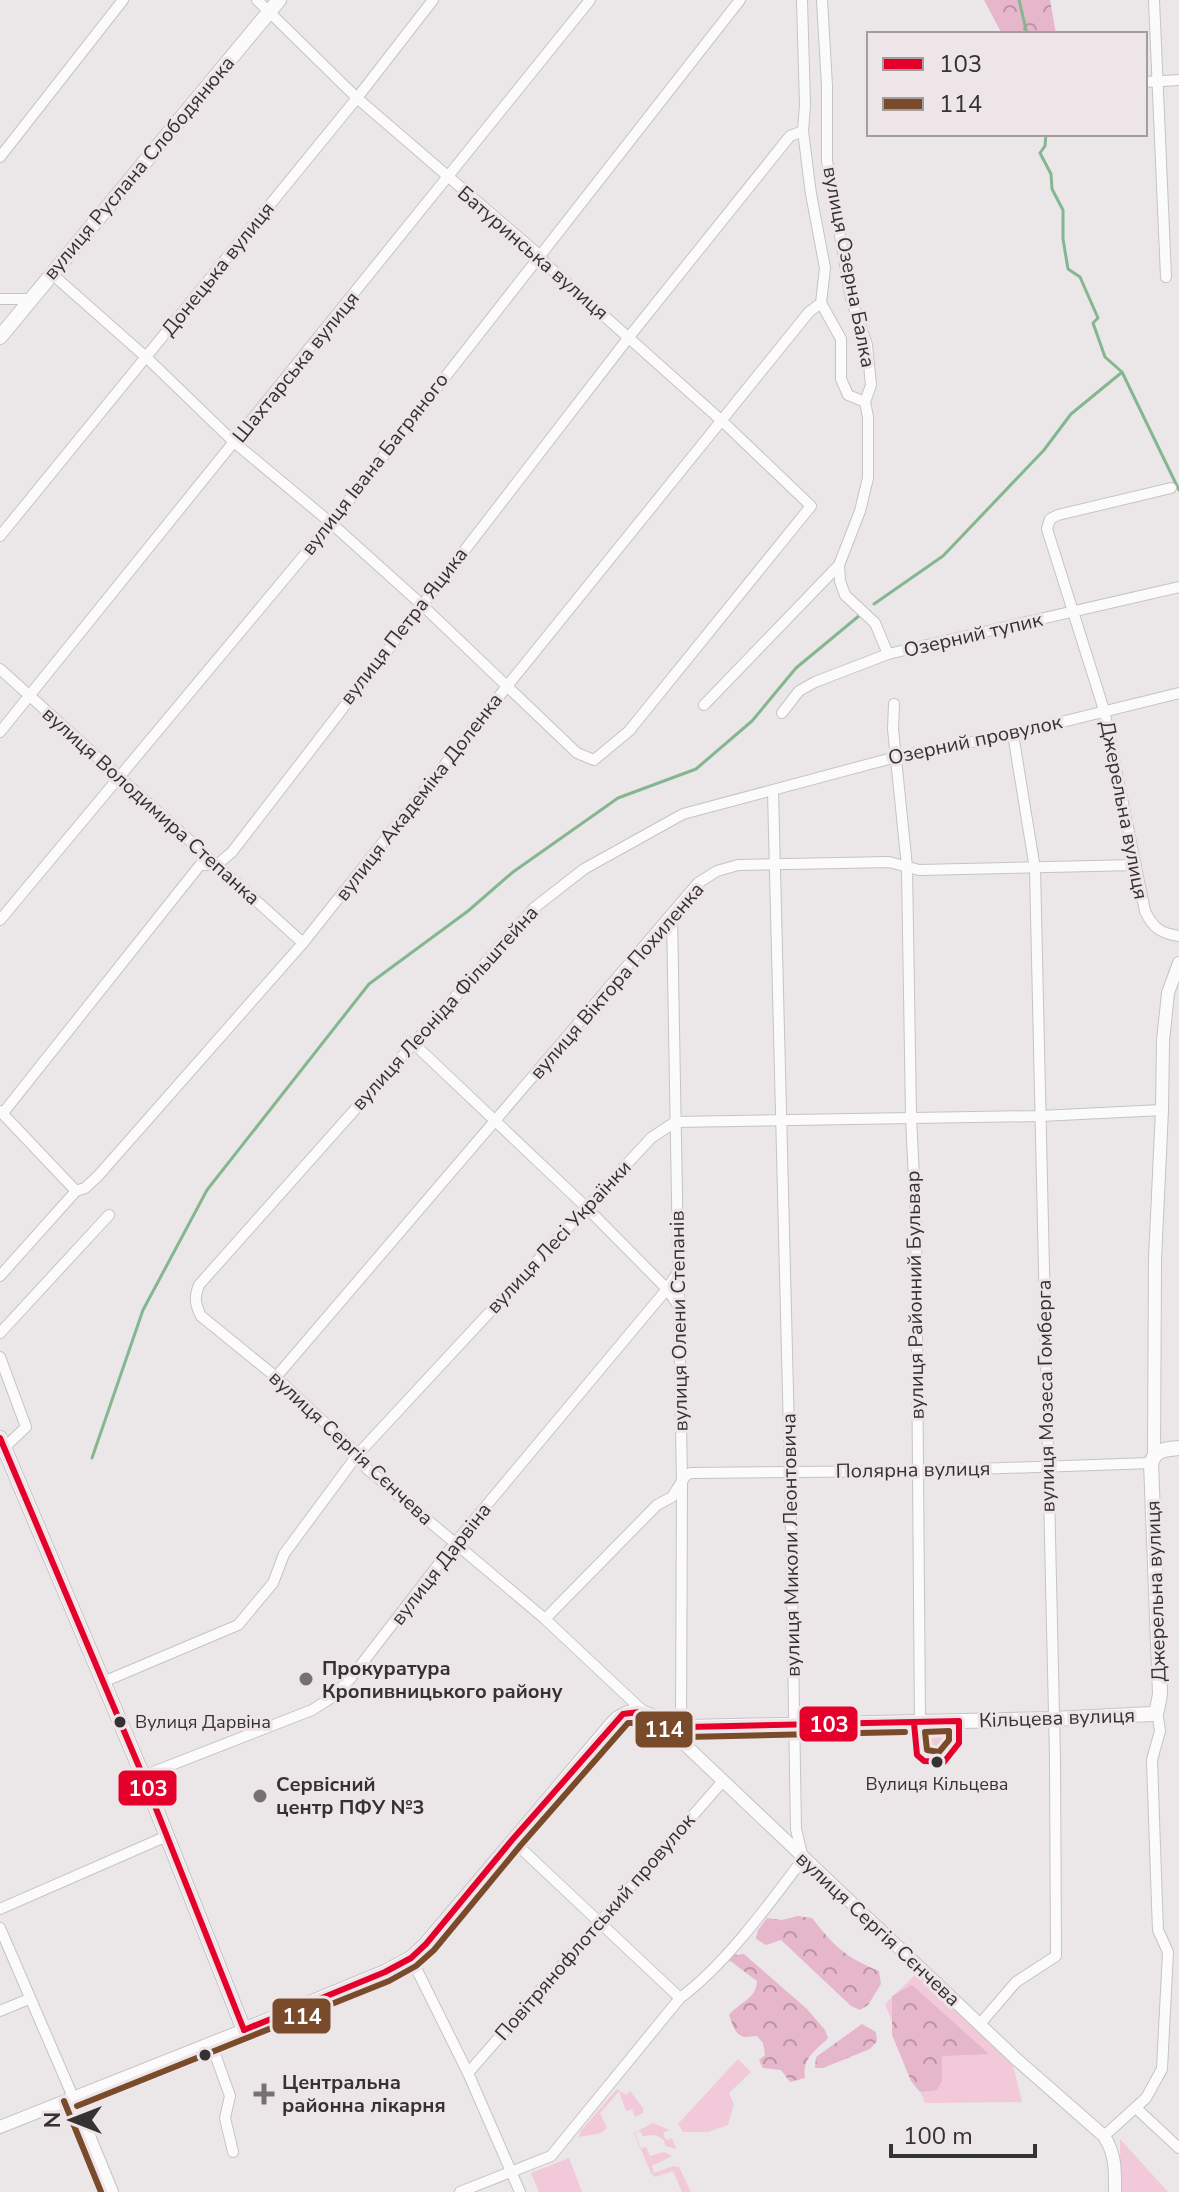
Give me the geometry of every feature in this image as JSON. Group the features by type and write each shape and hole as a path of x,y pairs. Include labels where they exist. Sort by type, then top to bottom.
{"main road":[{"name":"вулиця Руслана Слободянюка","path":"0,337 279,0"},
{"path":"2,1443 143,1776 244,2030 385,1972 411,1958 617,1718 628,1711 643,1711"},
{"path":"1152,1459 1161,1450 1179,1448"},
{"name":"Джерельна вулиця","path":"1152,1459 1160,1694 1157,1710"},
{"name":"Кільцева вулиця","path":"643,1711 681,1726 1053,1719 1146,1715 1157,1710"}],"street":[{"path":"0,157 123,0"},
{"name":"Батуринська вулиця","path":"257,0 357,98 538,254 811,506 629,731 594,760 577,753 508,685"},
{"name":"Донецька вулиця","path":"0,536 147,358 433,0"},
{"name":"Шахтарська вулиця","path":"0,732 590,0"},
{"name":"вулиця Івана Багряного","path":"0,920 331,523 538,254 740,0"},
{"path":"802,0 803,131 825,268 821,303 841,339 841,379 848,395 865,402"},
{"name":"вулиця Озерна Балка","path":"822,0 827,161 851,299 867,345 871,385 865,402 868,417 868,478 860,511 839,565"},
{"path":"1154,0 1166,277"},
{"path":"1147,82 1179,80"},
{"name":"вулиця Петра Яцика","path":"1,1112 200,865 217,865 232,852 629,337 790,136 803,131"},
{"path":"52,274 147,358 235,443 331,523 508,685"},
{"path":"0,299 31,299"},
{"name":"вулиця Академіка Доленка","path":"0,1276 76,1191 85,1188 98,1176 303,943 809,312 821,303"},
{"name":"Джерельна вулиця","path":"1171,488 1058,515 1050,519 1047,529 1104,710 1145,911 1152,926 1163,934 1179,936"},
{"path":"839,565 845,595 875,623 888,654"},
{"path":"704,705 839,565"},
{"name":"Озерний тупик","path":"782,713 799,691 815,682 888,654 1179,587"},
{"name":"вулиця Володимира Степанка","path":"0,669 303,943"},
{"name":"Озерний провулок","path":"773,791 896,757 1013,734 1179,693"},
{"path":"894,704 907,867"},
{"name":"вулиця Мозеса Гомберга","path":"980,2024 1016,1982 1056,1956 1035,869 1013,734"},
{"name":"вулиця Миколи Леонтовича","path":"773,791 796,1829 803,1859"},
{"name":"вулиця Леоніда Фільштейна","path":"201,1316 195,1294 199,1285 534,908 584,869 683,814 773,791"},
{"name":"вулиця Віктора Похиленка","path":"276,1377 698,883 717,871 738,865 889,862 919,870 1136,865"},
{"name":"вулиця Районний Бульвар","path":"907,867 916,1219 920,1723"},
{"name":"вулиця Олени Степанів","path":"672,915 682,1481 681,1726"},
{"name":"Джерельна вулиця","path":"1152,1459 1163,1041 1168,993 1179,963"},
{"path":"412,1042 586,1207 667,1289 680,1308"},
{"path":"675,1122 1040,1116 1162,1110"},
{"path":"1,1112 76,1191"},
{"name":"вулиця Лесі Українки","path":"103,1682 238,1625 273,1583 284,1554 358,1454 651,1138 675,1122"},
{"path":"0,1333 109,1215"},
{"name":"вулиця Дарвіна","path":"143,1776 312,1710 331,1698 350,1679 455,1543 667,1289 679,1270"},
{"name":"вулиця Сергія Сєнчева","path":"201,1316 276,1377 358,1454 366,1468 545,1619 643,1711"},
{"path":"0,1357 26,1427 2,1443"},
{"name":"Полярна вулиця","path":"682,1481 691,1473 918,1471 1048,1467 1152,1459"},
{"path":"545,1619 657,1505 678,1491 682,1481"},
{"name":"Джерельна вулиця","path":"1104,2136 1146,2098 1162,2069 1168,1952 1158,1930 1152,1760 1160,1731 1157,1710"},
{"name":"вулиця Сергія Сєнчева","path":"657,1718 803,1859 1104,2136"},
{"name":"Повітрянофлотський провулок","path":"468,2073 723,1781"},
{"path":"0,1909 167,1836"},
{"path":"512,1840 680,1998"},
{"path":"460,2192 551,2156 680,1998 697,1986 740,1938 803,1859"},
{"path":"0,1928 112,2192"},
{"path":"411,1958 468,2073 520,2192"},
{"path":"0,2011 29,1999"},
{"path":"0,2127 244,2030"},
{"path":"211,2043 230,2096 225,2118 233,2152"},
{"path":"1136,2108 1179,2148"},
{"path":"1104,2136 1115,2161 1115,2192"}],"shaded area":[{"path":"936,1729 947,1733 951,1744 947,1755 936,1759 925,1755 921,1744 925,1733"},
{"path":"915,1975 1012,2061 1022,2102 925,2103 885,2004"},
{"path":"738,2059 751,2072 729,2093 734,2104 728,2125 708,2132 683,2132 678,2124"},
{"path":"617,2089 626,2095 630,2091 643,2108 643,2113 635,2117 632,2109 626,2111 619,2091 600,2113 607,2128 601,2133 579,2137 580,2132"},
{"path":"653,2123 670,2130 663,2133 666,2140 672,2138 676,2149 665,2146 664,2140 655,2135 643,2136 640,2131 635,2133 641,2148 646,2147 650,2156 664,2152 672,2156 652,2166 654,2173 679,2167 691,2192 682,2192 673,2171 655,2177 651,2173 634,2133"},
{"path":"1120,2139 1168,2192 1120,2192"},
{"path":"569,2158 582,2192 539,2192 531,2173"}],"green space":[{"path":"984,0 1050,0 1056,32 1001,32"},
{"path":"798,1916 812,1918 841,1950 879,1971 881,1984 868,2005 860,2010 851,2006 781,1940 766,1945 756,1939 758,1930 767,1918 782,1920"},
{"path":"744,1954 807,2009 825,2030 828,2038 808,2060 805,2078 790,2082 781,2070 763,2068 759,2060 765,2055 763,2043 757,2036 742,2036 734,2029 729,2015 750,1997 757,1981 729,1960 734,1955"},
{"path":"912,1985 989,2054 942,2056 942,2081 937,2090 920,2092 911,2081 892,2035 892,1996"},
{"path":"862,2024 876,2032 877,2041 870,2049 823,2068 815,2068 816,2057"}],"waterway":[{"path":"1019,0 1027,32"},
{"path":"1046,136 1045,146 1040,153 1063,210 1063,239 1068,269 1080,277 1098,318 1093,323 1105,357 1122,372 1179,490"},
{"path":"874,604 943,556 1044,450 1071,414 1121,373"},
{"path":"92,1458 143,1310 207,1190 369,984 468,911 513,872 618,798 696,769 752,721 796,668 860,615"}],"transit line":[{"name":"103","path":"0,1438 143,1776 244,2030"},
{"name":"103","path":"244,2030 385,1972 411,1958 623,1714 639,1712 688,1727 959,1721 959,1743 944,1762 924,1761 917,1755 914,1723"},
{"name":"114","path":"77,2106 389,1981 416,1966 434,1950 628,1723 644,1723 687,1737 905,1732"},
{"name":"114","path":"949,1731 949,1740 939,1752 927,1750 925,1732 949,1731"},
{"name":"114","path":"64,2101 101,2192"}],"place":[{"name":"Прокуратура Кропивницького району","path":"306,1679"},
{"name":"Вулиця Дарвіна","path":"120,1722"},
{"name":"Вулиця Кільцева","path":"937,1762"},
{"name":"Сервісний центр ПФУ №3","path":"260,1796"},
{"name":"Центральна районна лікарня","path":"264,2094"}]}
